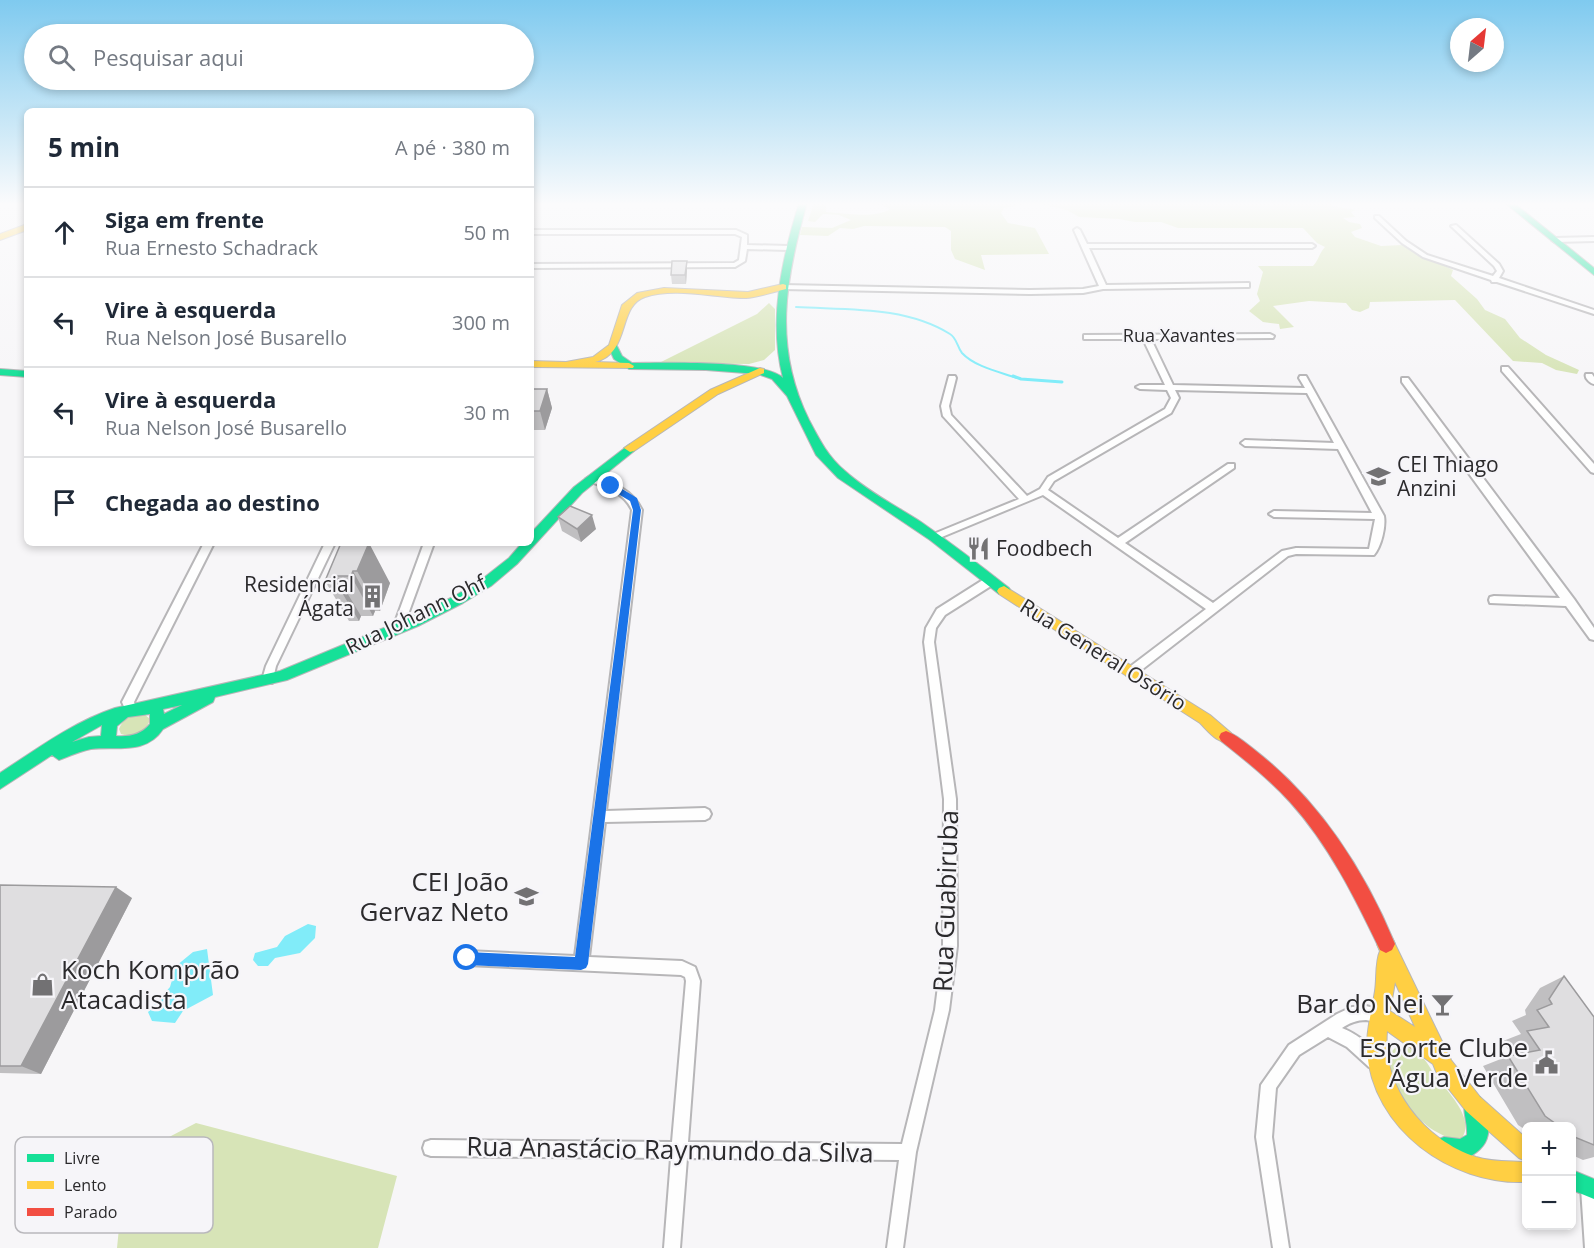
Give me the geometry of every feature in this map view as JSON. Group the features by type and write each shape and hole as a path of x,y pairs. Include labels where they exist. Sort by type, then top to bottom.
{"main road":[{"name":"Rua General Osório","path":"786,261 783,287 782,348 792,395 826,461 842,475 934,537 990,581 1048,622 1205,718 1278,779 1324,832 1340,857 1386,945 1444,1067 1473,1104 1522,1146"},
{"path":"1581,261 1594,272"},
{"path":"748,295 783,287"},
{"path":"569,364 596,358 613,346 627,305 640,295 664,291 748,295 769,300 782,308"},
{"path":"613,346 618,357 628,366"},
{"path":"534,364 743,367 763,363 782,348"},
{"name":"Rua Johann Ohf","path":"534,542 591,479 628,450 715,391 774,363 782,348"},
{"name":"Rua General Osório","path":"707,367 760,371 776,377 792,395"},
{"path":"707,367 721,376 721,383 715,391"},
{"path":"0,372 24,374"},
{"name":"Rua Johann Ohf","path":"126,710 233,688 293,672 398,628 483,584 502,571 529,546"},
{"name":"Rua Johann Ohf","path":"111,742 118,745 136,742 176,713 233,688"},
{"path":"151,706 159,711 157,725"},
{"path":"25,766 71,747 111,742 108,739 108,728 126,710"},
{"path":"0,782 100,720 126,710"},
{"name":"Rua General Osório","path":"1386,945 1388,980 1377,1039 1378,1066 1396,1107 1413,1127 1460,1160 1477,1168 1522,1172"},
{"path":"1381,1016 1422,1044 1444,1067"},
{"path":"1377,1039 1389,1031 1403,1029"},
{"path":"1430,1141 1459,1151 1470,1148 1478,1140 1478,1124 1473,1104"},
{"path":"1576,1182 1591,1188"}],"street":[{"path":"534,266 735,265 742,261"},
{"path":"1091,261 1103,286"},
{"path":"1442,261 1594,312"},
{"path":"1493,261 1500,271 1494,280"},
{"path":"783,287 1030,292 1083,291 1103,286 1246,285"},
{"name":"Rua Xavantes","path":"1087,337 1270,336"},
{"path":"934,537 1043,491 1051,479 1168,411 1175,398 1146,337"},
{"path":"1505,369 1594,471"},
{"path":"952,378 945,406 947,416 1025,500"},
{"path":"1131,672 1285,553 1296,551 1371,553 1375,546 1379,516 1303,378"},
{"path":"1405,380 1594,636"},
{"path":"1140,387 1310,391"},
{"path":"1245,443 1341,446"},
{"path":"1117,543 1231,466"},
{"path":"581,964 637,510 634,500 624,492 591,479"},
{"path":"1043,491 1212,608"},
{"path":"1274,514 1379,516"},
{"path":"126,710 207,546"},
{"path":"268,680 271,666 329,546"},
{"path":"398,628 428,546"},
{"name":"Rua Guabiruba","path":"895,1248 908,1152 942,1010 950,946 950,799 929,642 930,628 941,612 990,581"},
{"path":"1494,600 1569,602"},
{"path":"598,817 705,814"},
{"path":"467,958 682,968 690,972 693,981 672,1248"},
{"path":"1281,1248 1264,1137 1269,1085 1294,1050 1326,1029 1352,1014 1366,1013 1381,1016"},
{"path":"1326,1029 1347,1036 1357,1043 1378,1066"},
{"name":"Rua Anastácio Raymundo da Silva","path":"431,1148 908,1152"},
{"path":"1591,1188 1593,1248"}],"green space":[{"path":"961,261 983,261 985,270"},
{"path":"1317,261 1435,261 1453,270 1451,276 1477,299 1485,310 1505,319 1520,338 1546,355 1579,370 1577,374 1556,370 1542,363 1513,361 1455,300 1370,302 1369,308 1360,312 1352,310 1346,303 1309,301 1273,306 1294,327 1280,329 1279,324 1263,322 1249,311 1260,301 1257,294 1263,272 1258,266 1313,266"},
{"path":"769,303 775,309 775,350 764,360 749,364 659,363 757,314"},
{"path":"144,714 150,719 143,731 130,735 121,734 119,729 126,719"},
{"path":"1398,1045 1420,1055 1453,1098 1465,1122 1462,1138 1452,1140 1430,1128 1405,1100 1395,1082 1390,1063 1390,1053"},
{"path":"196,1123 397,1176 378,1248 117,1248 118,1233 213,1233 213,1137 169,1137"}],"water":[{"path":"308,924 316,926 315,938 300,953 275,958 268,966 258,966 253,960 255,953 277,947 285,936"},
{"path":"207,949 213,995 183,1011 175,1023 152,1021 148,1012 170,987 176,966 193,952"}],"building":[{"path":"672,261 687,261 685,275 671,275"},
{"path":"534,389 547,389 540,411 534,411"},
{"path":"570,506 592,515 577,529 558,517"},
{"path":"340,546 368,546 357,571 353,571 351,576 337,576 335,581 325,581"},
{"name":"Koch Komprão Atacadista","path":"0,885 116,887 21,1066 0,1066"},
{"name":"Esporte Clube Água Verde","path":"1564,976 1594,1017 1594,1145 1576,1138 1576,1122 1553,1122 1545,1116 1508,1056 1540,1050 1527,1031 1549,1027 1537,1010 1552,1004 1549,999"}],"waterway":[{"path":"796,307 856,309 914,318 950,334 967,358 1017,378"},
{"path":"1013,376 1021,379 1062,382"}],"traffic: fast":[{"path":"788,261 783,293 781,330 784,365 791,391"},
{"path":"1581,261 1594,272"},
{"path":"613,346 618,357 629,366 719,367"},
{"path":"707,367 760,371 776,377 792,395 820,452 842,475 934,537 1004,591"},
{"path":"0,372 24,374"},
{"path":"534,538 578,490 630,448"},
{"path":"151,706 282,676 413,622 458,600 486,583 513,561 527,546"},
{"path":"157,725 208,698"},
{"path":"0,782 74,733 115,714 136,709 155,708 158,717 157,725 153,732 138,740 111,742 107,734 111,722 123,712"},
{"path":"59,753 89,743 111,742"},
{"path":"1444,1147 1462,1150 1477,1140 1478,1124 1473,1104"},
{"path":"1576,1182 1594,1189"}],"traffic: slow":[{"path":"569,364 596,359 613,346 627,305 640,295 664,291 748,295 783,287"},
{"path":"534,364 629,366"},
{"path":"630,448 714,392 760,371"},
{"path":"1004,591 1205,719 1226,737"},
{"path":"1386,944 1444,1067 1473,1104 1522,1147"},
{"path":"1387,955 1377,1051 1380,1071 1397,1107 1424,1137 1440,1150 1458,1160 1488,1170 1522,1172"},
{"path":"1381,1016 1413,1036 1434,1055"}],"traffic: jam":[{"path":"1226,737 1277,778 1311,815 1352,877 1386,944"}],"place":[{"name":"CEI Thiago Anzini","path":"1379,477"},
{"name":"Foodbech","path":"978,549"},
{"name":"Residencial Ágata","path":"372,597"},
{"name":"CEI João Gervaz Neto","path":"527,897"},
{"name":"Koch Komprão Atacadista","path":"43,985"},
{"name":"Bar do Nei","path":"1442,1004"},
{"name":"Esporte Clube Água Verde","path":"1546,1063"}],"route":[{"path":"467,958 581,964 637,510 634,500 611,486"}]}
